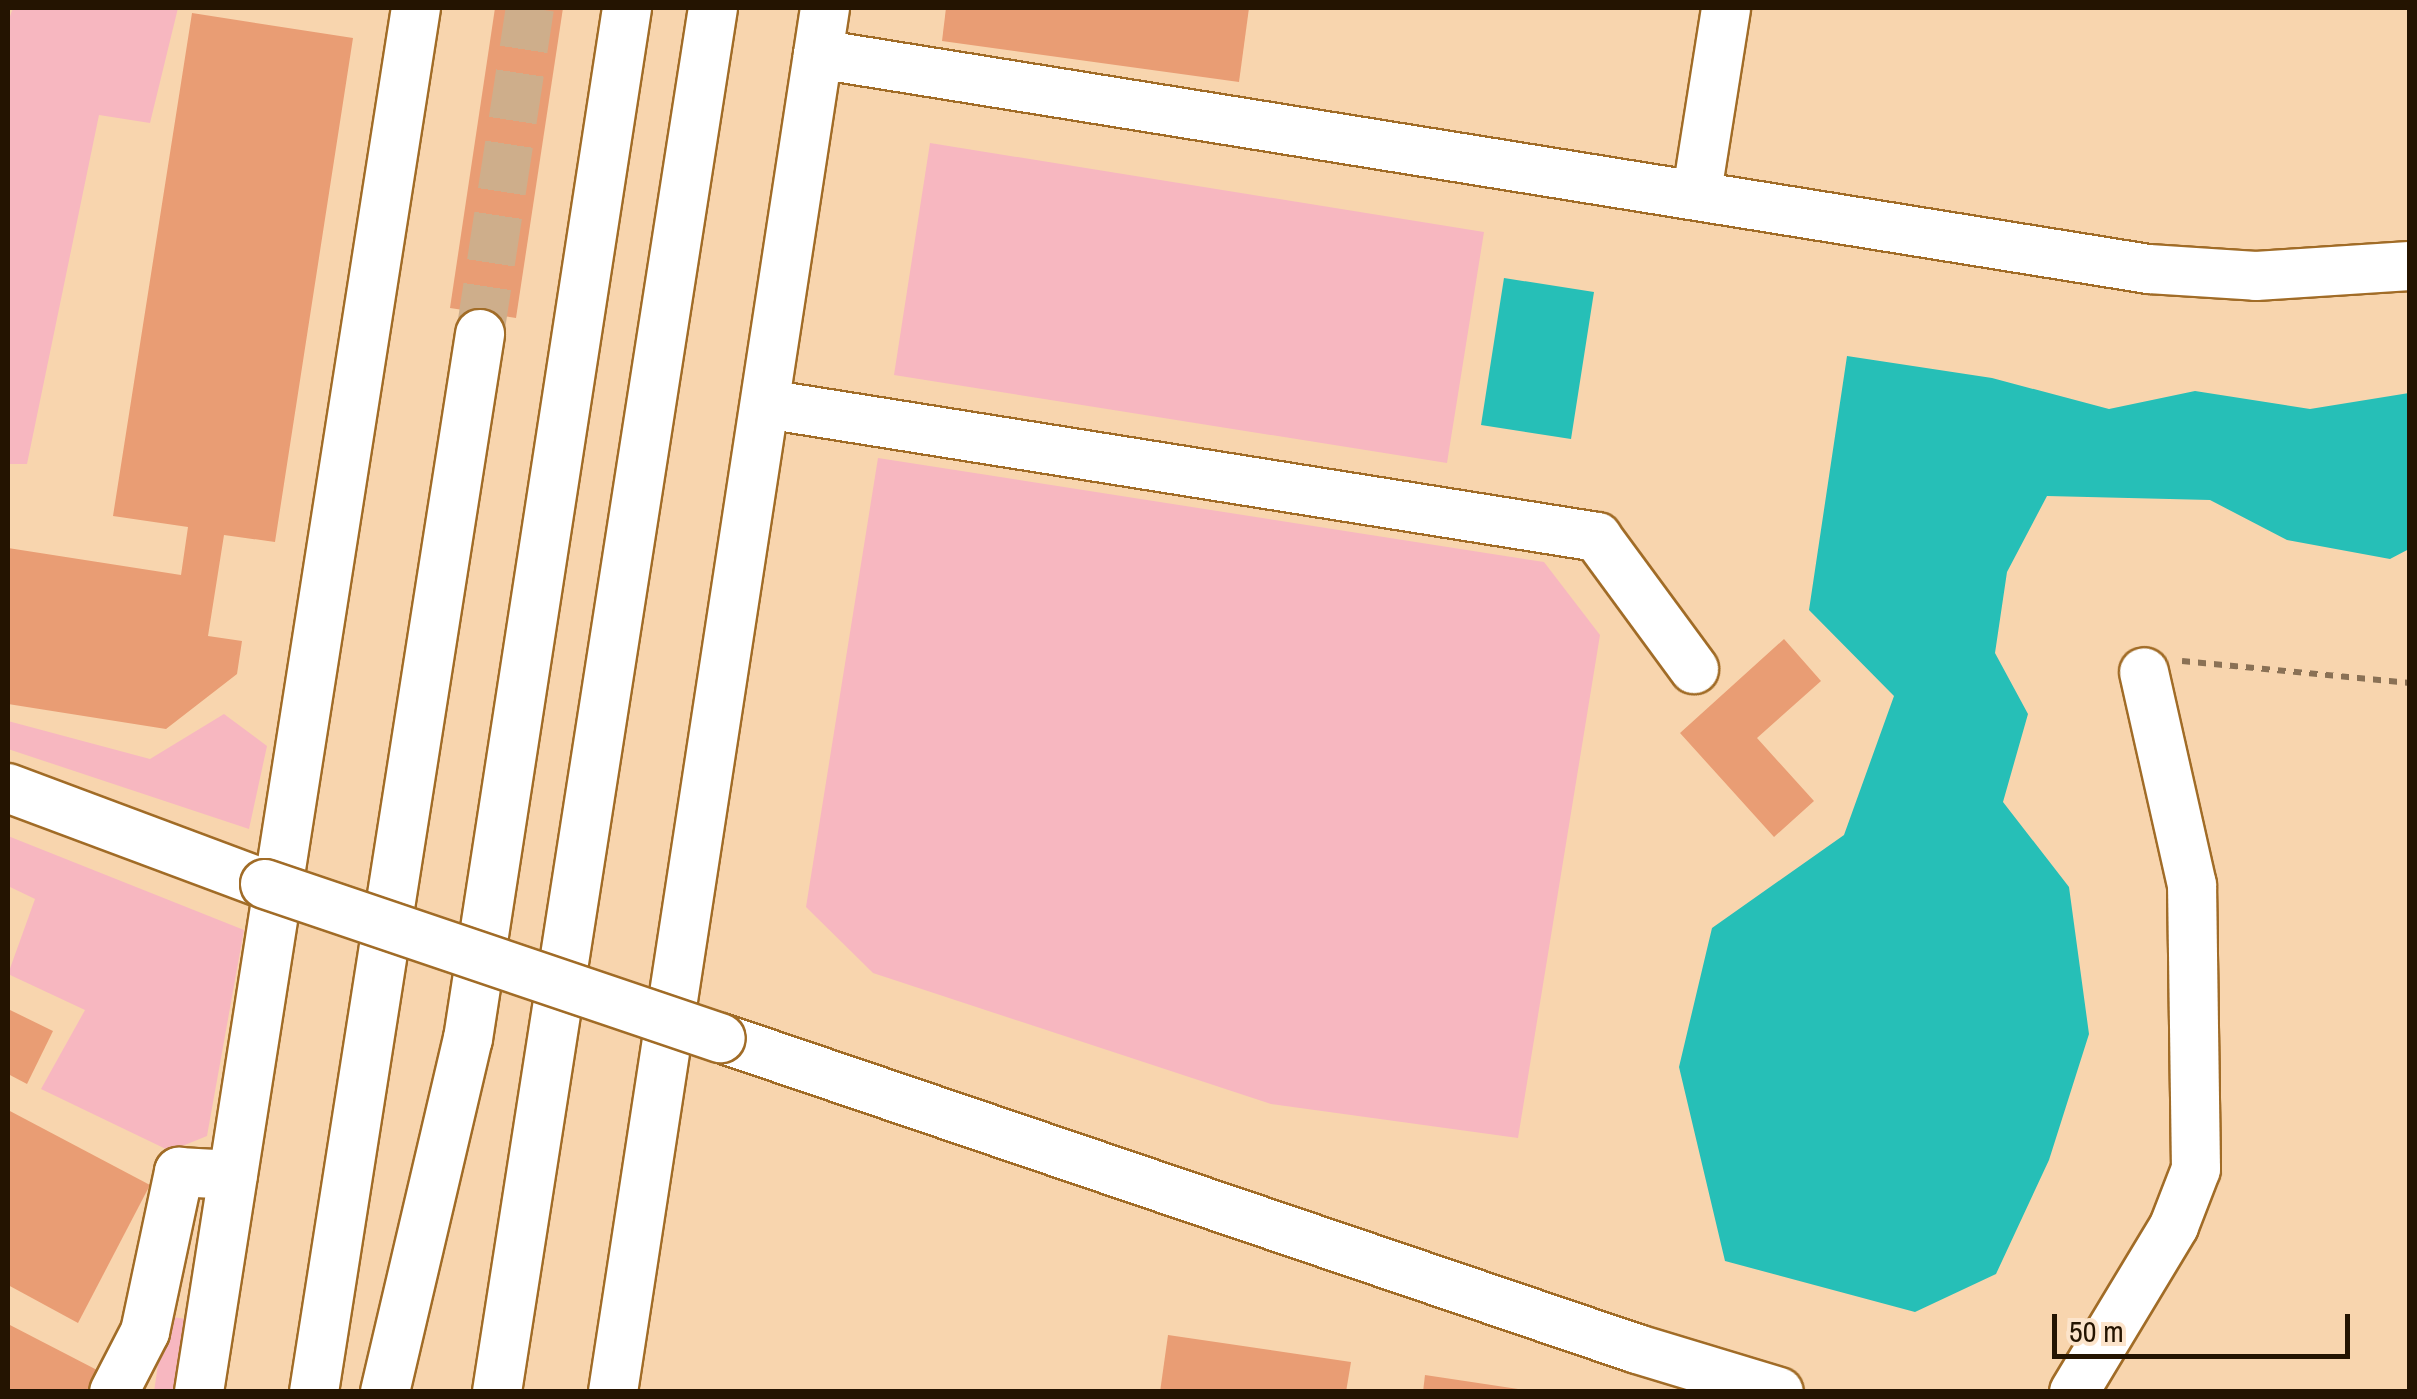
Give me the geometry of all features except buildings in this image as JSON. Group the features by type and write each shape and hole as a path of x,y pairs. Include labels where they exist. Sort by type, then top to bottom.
{"street":[{"path":"199,1392 416,8"},
{"path":"386,1392 468,1038 627,8"},
{"path":"498,1392 713,8"},
{"path":"613,1392 825,8"},
{"path":"1697,192 1726,8"},
{"path":"818,54 1697,192 2149,269 2256,276 2410,266"},
{"path":"314,1392 480,334"},
{"path":"766,404 1597,537 1694,669"},
{"path":"2074,1392 2174,1226 2196,1169 2192,885 2144,672"},
{"path":"8,788 264,884 1720,1384 1779,1392"},
{"path":"114,1392 145,1332 179,1172 233,1175"}],"path":[{"path":"2144,672 2168,659 2410,683"}],"shaded area":[{"path":"13,8 178,8 150,123 99,115 27,464 8,464 8,22"},
{"path":"930,143 1484,232 1447,463 894,375"},
{"path":"878,458 1544,562 1600,635 1518,1138 1271,1104 873,973 806,907"},
{"path":"224,714 267,746 249,829 8,749 8,721 150,759"},
{"path":"8,836 244,930 207,1136 170,1151 41,1089 85,1010 8,974 35,899 8,886"},
{"path":"165,1316 186,1319 176,1391 154,1392"}],"water":[{"path":"1504,278 1594,292 1571,439 1481,425"},
{"path":"1847,356 1992,378 2109,409 2195,391 2310,409 2409,393 2409,549 2390,559 2287,540 2210,500 2047,496 2007,572 1995,653 2028,714 2003,802 2069,887 2089,1034 2049,1160 1996,1274 1915,1312 1725,1261 1679,1067 1712,928 1844,835 1894,696 1809,610"}],"tunnel":[{"path":"480,334 530,8"}]}
